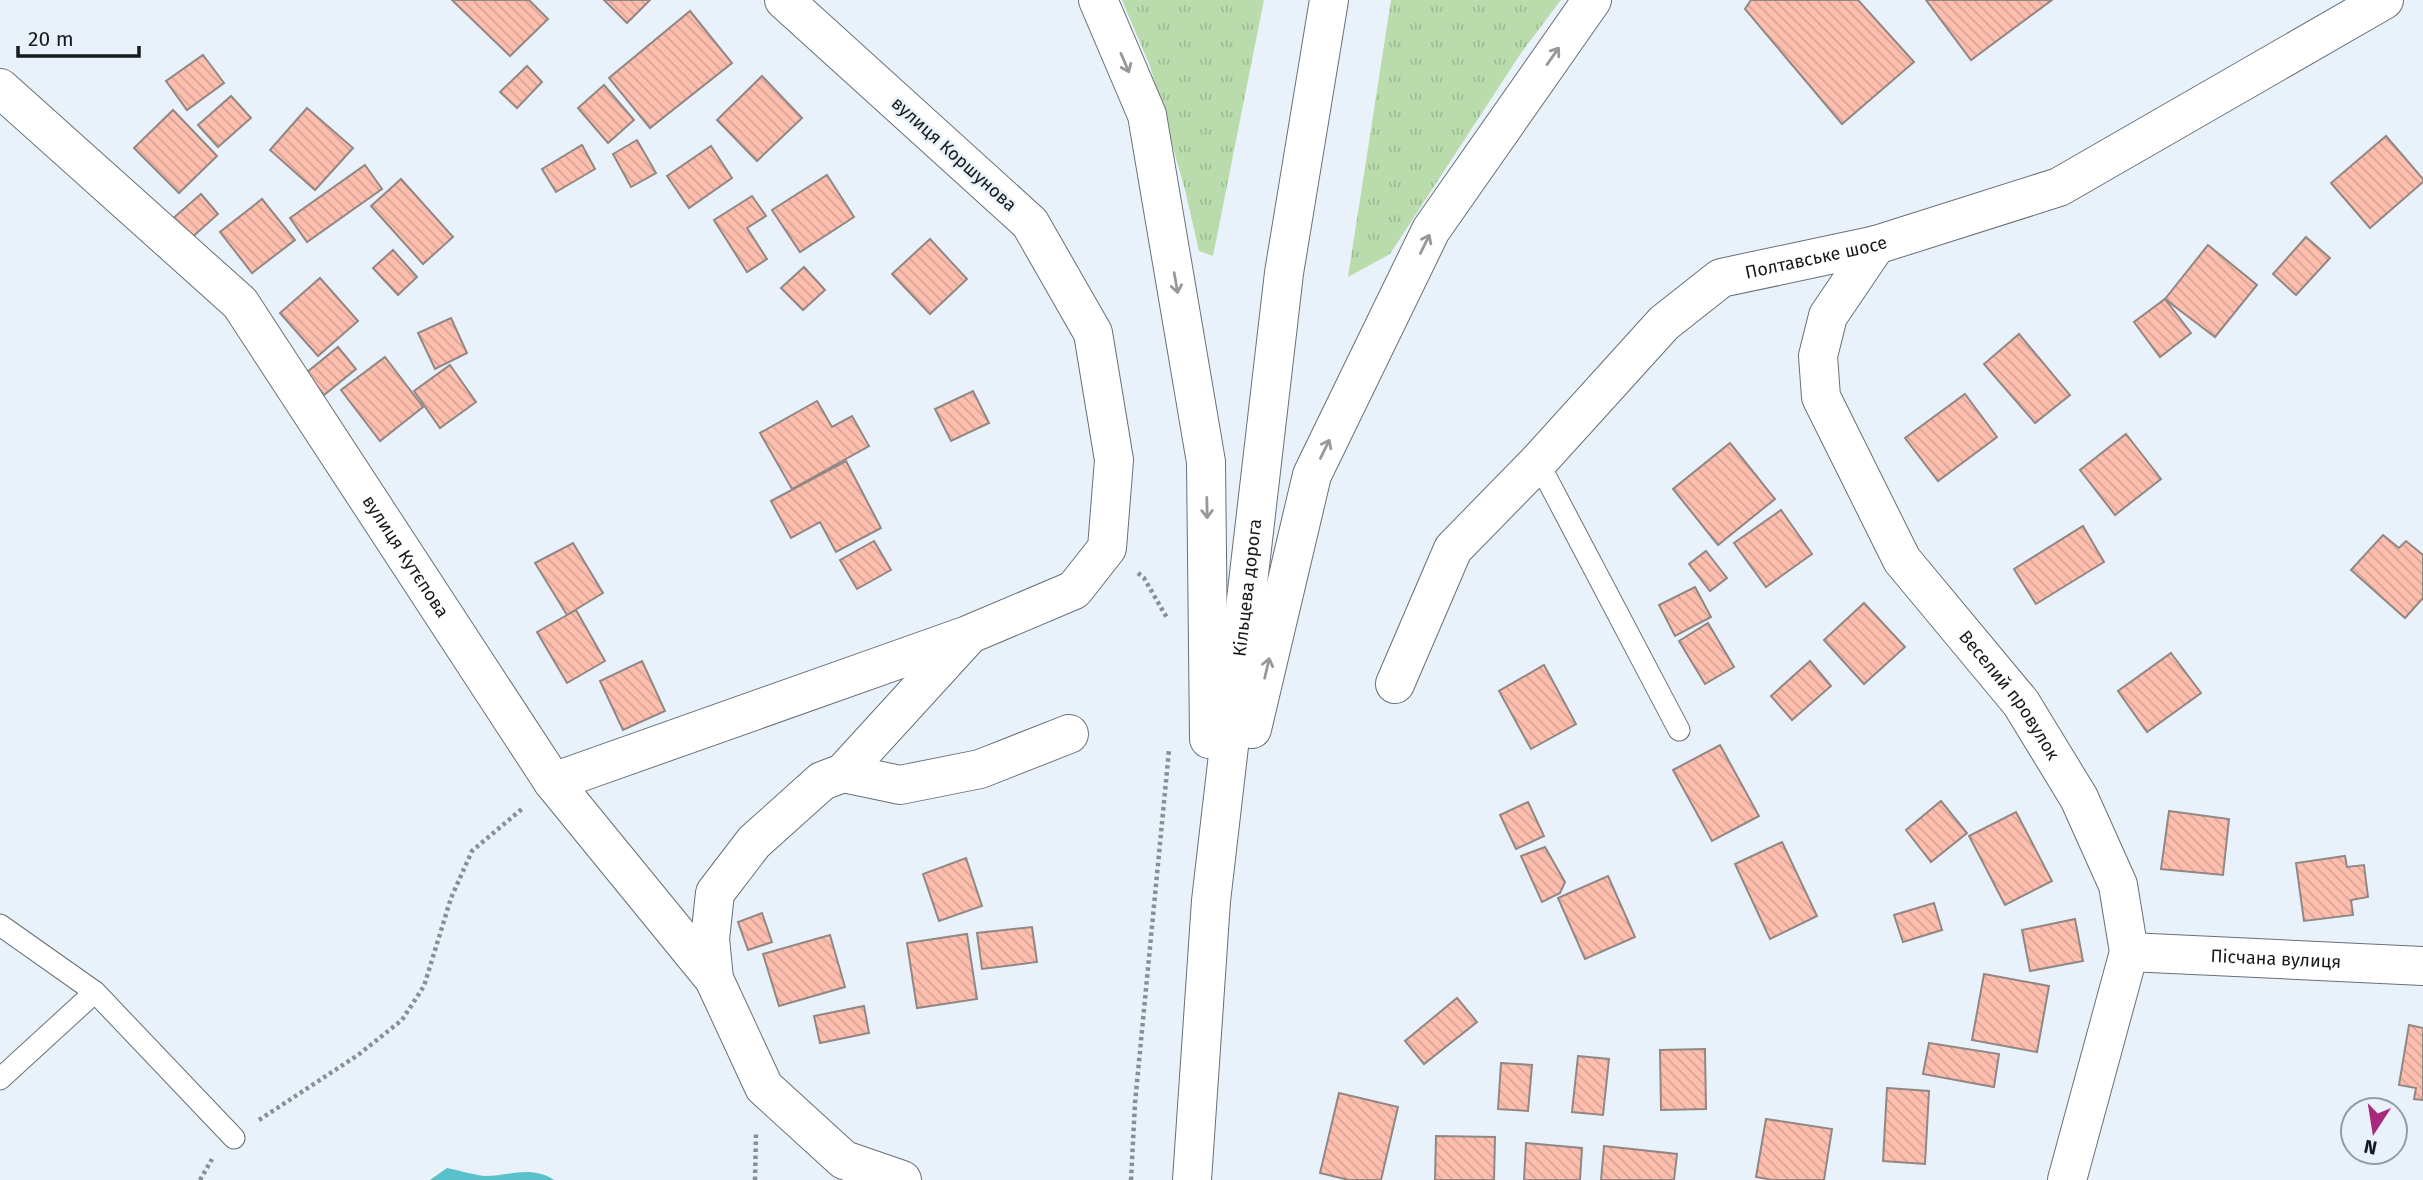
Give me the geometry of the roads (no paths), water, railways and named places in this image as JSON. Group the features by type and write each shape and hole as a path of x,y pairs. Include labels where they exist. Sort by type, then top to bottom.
{"main road":[{"name":"вулиця Коршунова","path":"784,0 1030,223 1093,333 1114,460 1107,548 1074,590 970,634"},
{"path":"1098,0 1147,115 1206,462 1211,901"},
{"name":"Кільцева дорога","path":"1192,1180 1211,901 1284,273 1329,0"},
{"path":"1211,901 1312,475 1431,230 1592,0"},
{"name":"Полтавське шосе","path":"1395,684 1453,549 1538,462 1664,323 1721,278 1876,245 2059,187 2384,0"},
{"name":"вулиця Кутєпова","path":"0,88 240,303 553,782 714,979 764,1087 844,1160 902,1180"},
{"name":"Веселий провулок","path":"1876,245 1828,316 1821,335 1818,356 1821,397 1902,560 2021,704 2079,798 2118,885 2129,952 2067,1180"},
{"path":"553,782 970,634"},
{"path":"714,979 710,939 715,893 754,842 822,781 844,773 970,634"},
{"path":"844,773 900,785 980,769 1069,734"},
{"name":"Пісчана вулиця","path":"2129,952 2423,966"}],"lane":[{"path":"1538,462 1679,730"},
{"path":"0,925 95,992 233,1138"},
{"path":"0,1079 95,992"}],"water":[{"path":"447,1168 485,1176 529,1172 554,1180 430,1180"}]}
